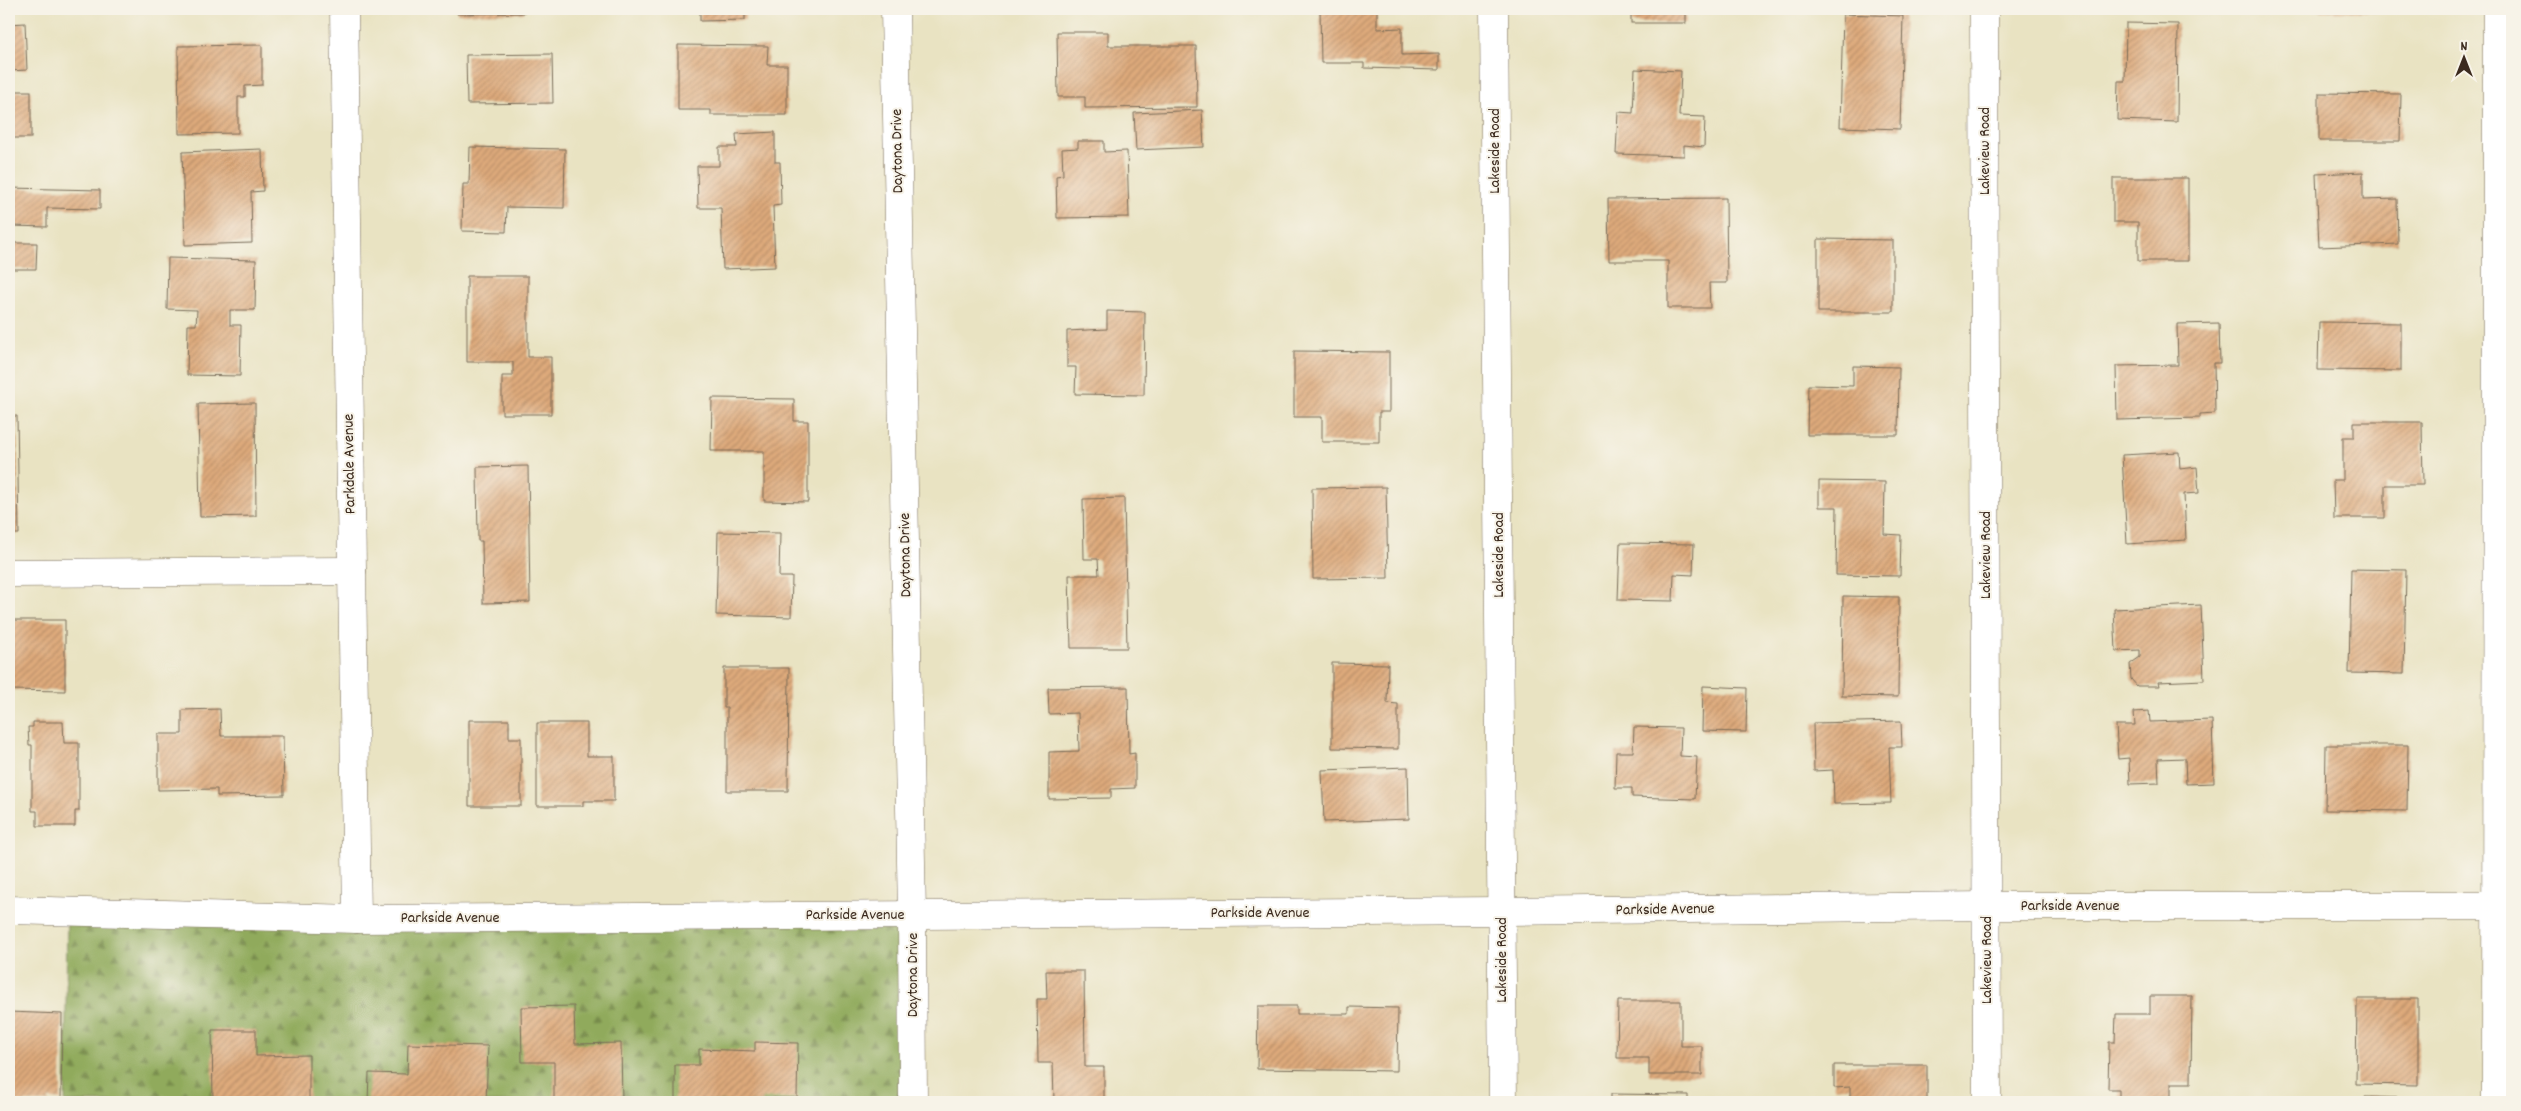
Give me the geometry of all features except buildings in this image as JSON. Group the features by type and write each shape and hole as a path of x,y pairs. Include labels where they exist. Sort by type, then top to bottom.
{"street":[{"name":"Parkdale Avenue","path":"344,9 357,918"},
{"name":"Daytona Drive","path":"895,9 912,915 913,1102"},
{"name":"Lakeside Road","path":"1494,9 1503,1102"},
{"name":"Lakeview Road","path":"1984,9 1987,1102"},
{"path":"2496,1102 2504,906 2497,9"},
{"path":"9,573 352,571"},
{"name":"Parkside Avenue","path":"9,910 357,918 1502,912 1987,906 2504,906"}],"green space":[{"path":"67,908 912,917 913,1102 65,1102"}]}
